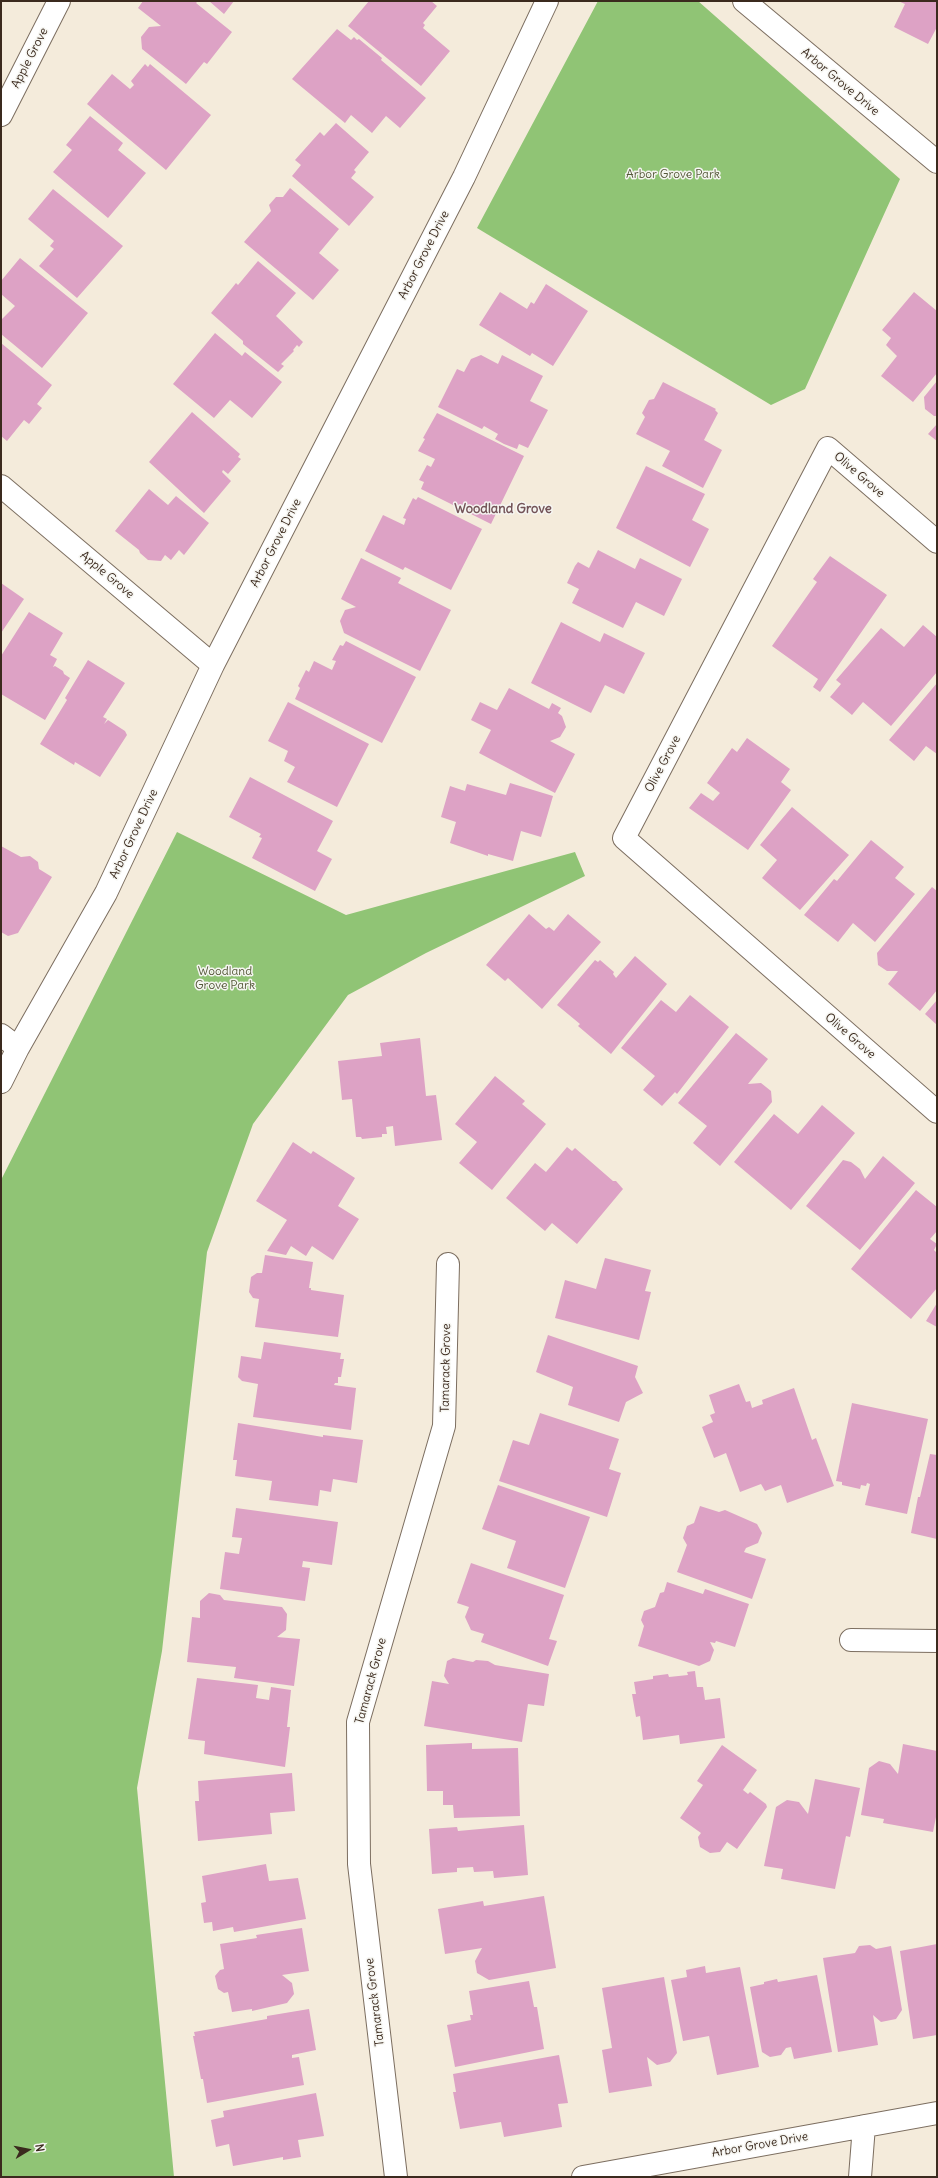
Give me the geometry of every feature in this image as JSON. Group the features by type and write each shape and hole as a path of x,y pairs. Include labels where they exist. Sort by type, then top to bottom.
{"street":[{"name":"Apple Grove","path":"1,115 59,1"},
{"name":"Arbor Grove Drive","path":"1,1082 18,1048 106,893 213,665 464,177 547,1"},
{"name":"Arbor Grove Drive","path":"744,1 937,162"},
{"name":"Olive Grove","path":"937,542 828,448 624,838 937,1112"},
{"name":"Apple Grove","path":"1,486 213,665"},
{"path":"1,1035 18,1048"},
{"name":"Tamarack Grove","path":"396,2177 359,1864 358,1722 444,1426 448,1264"},
{"path":"851,1640 937,1641"},
{"name":"Arbor Grove Drive","path":"583,2177 937,2113"},
{"path":"860,2177 864,2126"}],"green space":[{"name":"Arbor Grove Park","path":"598,1 698,1 900,179 805,389 771,405 477,228"},
{"name":"Woodland Grove Park","path":"177,832 346,915 575,852 585,876 426,953 348,995 253,1124 207,1252 162,1651 137,1788 174,2177 1,2177 1,1180"}],"building":[{"path":"143,1 198,1 196,3 232,32 207,64 204,62 186,84 142,49 141,37 149,27 161,26 138,8"},
{"path":"209,1 234,1 224,14"},
{"path":"369,1 431,1 437,6 423,23 425,25 423,28 450,51 421,86 348,26"},
{"path":"898,1 937,1 937,27 928,44 894,27 905,4"},
{"path":"337,29 351,40 354,37 357,40 359,39 382,58 381,60 426,98 400,128 386,116 372,133 351,115 345,123 292,79"},
{"path":"145,64 148,67 150,64 211,115 166,170 87,104 112,74 130,89 134,85 131,81"},
{"path":"90,116 123,143 118,150 146,173 108,218 53,172 72,150 66,145"},
{"path":"336,123 369,152 354,170 356,172 351,178 374,197 349,226 292,176 301,165 295,160 320,132 324,136"},
{"path":"290,188 339,229 319,253 339,270 313,300 244,242 271,211 269,205 276,197 283,197"},
{"path":"53,189 123,246 77,298 39,266 54,249 50,246 54,241 28,219"},
{"path":"20,258 88,313 42,368 1,334 1,320 15,306 1,294 1,281"},
{"path":"258,261 296,293 276,316 303,342 299,347 297,345 293,350 294,351 281,364 284,366 278,372 243,344 243,341 211,313 236,283 238,285"},
{"path":"546,284 588,311 553,366 532,353 530,356 479,325 500,292 527,309 531,302 534,304"},
{"path":"914,292 937,311 937,373 913,402 881,376 897,356 886,345 891,338 882,330"},
{"path":"215,333 242,356 245,352 282,382 252,418 230,400 214,418 173,384"},
{"path":"1,343 52,385 37,404 42,408 29,424 24,420 7,441 1,436"},
{"path":"481,355 498,364 502,355 543,376 530,401 548,410 528,448 519,444 517,449 504,444 495,439 498,434 484,426 482,429 438,407 457,369 464,372 471,359"},
{"path":"937,381 937,416 934,416 925,409 924,397"},
{"path":"663,382 716,409 715,410 718,413 704,440 722,450 703,488 662,466 670,451 636,434 645,417 642,413 649,400 654,399"},
{"path":"192,412 240,454 238,457 241,459 228,474 223,470 222,472 231,481 204,513 149,462"},
{"path":"437,413 524,456 491,524 421,489 424,482 419,480 427,465 431,467 435,459 418,451 425,439 423,438"},
{"path":"937,424 937,441 928,434"},
{"path":"646,466 705,494 692,520 709,529 690,567 616,528"},
{"path":"149,489 168,505 176,496 209,523 184,555 179,550 171,560 165,555 161,561 148,560 140,553 139,550 115,531"},
{"path":"418,497 482,529 451,590 405,567 403,570 365,551 383,515 404,525 406,519 403,518 413,498 416,500"},
{"path":"598,550 635,569 640,558 682,579 664,616 636,602 623,628 572,603 579,589 567,583 575,566 578,562 589,568"},
{"path":"830,556 887,595 820,692 813,687 818,679 772,646 817,582 813,579"},
{"path":"361,558 401,578 398,583 451,610 420,671 344,633 340,621 345,610 356,607 341,599"},
{"path":"1,583 24,599 1,633"},
{"path":"29,612 63,633 50,655 57,659 53,667 55,666 63,671 64,674 70,678 45,720 1,694 1,656"},
{"path":"561,622 600,642 604,633 645,653 624,694 605,685 591,713 531,683"},
{"path":"923,625 937,637 937,672 891,726 863,702 852,715 830,697 841,684 836,680 881,628 904,647"},
{"path":"346,641 416,677 382,743 295,699 300,688 298,686 306,670 309,672 314,661 332,670 336,661 332,660 340,645 343,646"},
{"path":"88,660 125,683 103,717 107,719 104,724 108,720 125,731 127,735 100,777 75,762 74,765 40,744 67,700 65,698"},
{"path":"937,683 937,754 926,746 914,761 889,740"},
{"path":"509,688 549,709 552,703 561,708 558,713 562,716 566,727 560,737 550,741 575,754 555,793 479,753 491,730 471,720 480,702 497,710"},
{"path":"288,702 369,744 337,807 287,782 295,767 284,761 288,751 268,741"},
{"path":"747,738 790,769 781,782 791,790 748,850 689,808 701,793 713,801 720,793 707,783 732,748 737,752"},
{"path":"250,777 333,821 317,851 332,859 315,891 252,858 262,838 259,837 261,834 229,817"},
{"path":"510,783 553,796 541,837 521,831 513,861 488,854 488,856 450,843 456,822 441,817 450,786 465,791 467,784 506,795"},
{"path":"792,807 849,855 800,910 762,878 777,860 760,845"},
{"path":"871,840 904,867 895,878 915,894 875,942 853,923 838,942 804,915 834,879 837,881"},
{"path":"1,846 21,857 30,856 38,862 39,869 52,877 18,933 8,936 1,932"},
{"path":"932,887 937,891 937,990 920,1011 888,984 898,971 887,971 878,965 877,953"},
{"path":"529,914 546,929 549,927 554,931 568,914 601,942 542,1009 508,978 505,981 486,965"},
{"path":"635,956 667,984 611,1054 578,1026 580,1024 557,1005 595,960 598,962 600,960 614,972 613,974 616,978"},
{"path":"690,995 729,1027 677,1094 675,1092 662,1106 643,1090 655,1076 621,1048 661,1000 676,1012"},
{"path":"937,1000 937,1025 925,1014"},
{"path":"736,1033 768,1059 748,1084 761,1083 771,1091 772,1102 720,1166 693,1143 707,1126 678,1103"},
{"path":"420,1038 426,1096 436,1095 442,1140 395,1146 393,1126 386,1127 387,1134 382,1134 382,1137 362,1139 361,1137 356,1137 352,1099 342,1100 338,1061 382,1056 380,1043"},
{"path":"495,1076 525,1101 522,1104 546,1124 492,1190 459,1163 477,1142 455,1124"},
{"path":"822,1105 855,1133 791,1210 734,1162 774,1114 798,1134"},
{"path":"293,1142 311,1154 313,1151 355,1178 338,1206 359,1219 333,1260 312,1246 306,1256 291,1246 286,1255 267,1251 287,1220 256,1201"},
{"path":"567,1147 572,1151 575,1148 613,1181 616,1181 623,1189 577,1244 552,1223 545,1231 506,1198 535,1163 546,1172"},
{"path":"883,1156 915,1183 860,1250 806,1206 843,1160 851,1162 860,1169 865,1179"},
{"path":"916,1190 937,1207 937,1231 930,1239 937,1244 934,1250 937,1253 937,1288 911,1319 851,1269"},
{"path":"265,1255 313,1262 309,1288 311,1288 311,1290 344,1295 338,1337 255,1327 259,1299 253,1298 249,1292 251,1277 257,1273 262,1273"},
{"path":"605,1258 651,1270 645,1291 651,1292 639,1340 555,1318 565,1280 596,1289"},
{"path":"937,1303 937,1327 926,1321"},
{"path":"548,1335 638,1366 635,1377 643,1393 626,1402 619,1422 568,1405 573,1387 536,1372"},
{"path":"264,1342 341,1353 340,1359 344,1359 341,1377 338,1377 338,1383 335,1383 334,1385 356,1388 351,1430 253,1417 258,1384 242,1381 238,1377 241,1356 261,1359"},
{"path":"739,1384 746,1402 750,1401 752,1408 763,1404 762,1400 794,1388 812,1440 816,1438 834,1486 787,1503 781,1485 765,1491 761,1484 740,1492 726,1453 714,1458 702,1427 713,1422 710,1415 715,1413 709,1395"},
{"path":"852,1403 928,1419 907,1514 865,1505 870,1484 867,1483 866,1486 861,1485 860,1489 842,1485 842,1482 836,1481"},
{"path":"540,1413 619,1439 609,1469 621,1473 607,1517 499,1481 513,1440 529,1445"},
{"path":"238,1423 323,1437 323,1435 363,1440 357,1483 333,1479 331,1492 320,1490 318,1506 269,1500 272,1481 235,1476 237,1460 233,1460"},
{"path":"930,1454 937,1455 937,1539 911,1533 918,1497 920,1497"},
{"path":"498,1485 590,1517 565,1588 507,1568 516,1541 482,1529"},
{"path":"700,1506 719,1512 725,1510 757,1524 762,1533 758,1543 746,1548 744,1552 766,1559 752,1599 677,1572 687,1545 683,1538 687,1526 694,1523"},
{"path":"236,1508 338,1522 332,1565 303,1561 302,1567 310,1568 305,1601 220,1589 225,1552 239,1554 242,1538 232,1537"},
{"path":"471,1563 564,1595 549,1639 557,1641 548,1666 481,1642 484,1634 471,1630 465,1617 469,1607 457,1603"},
{"path":"667,1582 703,1594 705,1589 749,1604 735,1647 716,1641 715,1643 710,1642 714,1650 710,1661 699,1666 638,1646 644,1626 641,1620 644,1611 655,1607 660,1593 664,1592"},
{"path":"209,1593 220,1595 224,1600 282,1607 287,1614 286,1630 277,1637 300,1639 294,1686 234,1678 236,1667 187,1662 192,1617 200,1618 200,1601"},
{"path":"453,1658 473,1662 476,1660 488,1661 495,1665 549,1674 544,1706 528,1704 522,1742 424,1726 432,1681 449,1684 444,1676 447,1661"},
{"path":"695,1671 697,1687 703,1687 705,1700 720,1698 725,1738 680,1744 679,1735 643,1740 640,1716 636,1717 632,1694 636,1694 634,1682 653,1679 653,1676 668,1674 669,1677 688,1675 687,1672"},
{"path":"197,1678 258,1685 256,1698 269,1700 271,1687 291,1690 287,1727 290,1727 285,1767 204,1754 205,1741 188,1739"},
{"path":"472,1743 472,1749 518,1748 520,1816 454,1818 453,1805 443,1805 443,1791 427,1791 426,1745"},
{"path":"903,1744 937,1751 937,1812 933,1832 883,1823 884,1819 861,1815 869,1768 879,1761 890,1764 898,1774"},
{"path":"722,1745 757,1770 743,1790 748,1794 750,1792 766,1804 767,1807 737,1849 727,1842 720,1852 710,1853 700,1847 698,1837 701,1833 680,1818 703,1785 697,1781"},
{"path":"292,1773 295,1811 270,1813 272,1834 198,1841 195,1801 199,1801 198,1781"},
{"path":"815,1779 860,1788 850,1837 846,1836 835,1889 781,1879 783,1869 764,1866 776,1807 787,1800 799,1802 808,1814"},
{"path":"524,1825 528,1875 494,1878 493,1871 474,1872 473,1867 457,1868 457,1872 432,1874 429,1829 457,1827 458,1831"},
{"path":"266,1864 269,1881 298,1878 306,1919 234,1932 233,1927 213,1931 212,1922 204,1923 201,1903 206,1902 202,1876"},
{"path":"544,1896 556,1968 489,1980 477,1973 475,1961 482,1948 445,1954 438,1909 483,1901 484,1906"},
{"path":"302,1928 309,1971 282,1975 292,1983 294,1994 287,2003 252,2011 252,2009 232,2012 228,1992 224,1993 218,1989 215,1976 220,1970 224,1969 220,1944 257,1938 256,1935"},
{"path":"937,1944 937,2035 913,2039 900,1951"},
{"path":"870,1945 876,1949 891,1946 902,2010 896,2019 881,2022 873,2015 878,2045 838,2052 823,1958 855,1953 859,1946"},
{"path":"705,1966 706,1973 740,1967 759,2067 717,2075 709,2036 683,2041 671,1980 687,1977 686,1970"},
{"path":"817,1975 832,2052 794,2059 791,2047 786,2048 781,2055 770,2057 762,2052 750,1987 777,1979 778,1982"},
{"path":"664,1977 677,2053 670,2062 657,2065 647,2057 652,2086 609,2093 602,2050 612,2048 602,1988"},
{"path":"529,1981 534,2007 537,2007 544,2049 455,2067 447,2025 471,2020 470,2015 473,2015 469,1991"},
{"path":"309,2009 316,2050 292,2055 292,2058 299,2057 304,2085 207,2103 193,2036 195,2036 194,2032 267,2019 267,2016"},
{"path":"559,2055 568,2103 558,2104 562,2127 504,2137 501,2122 460,2129 453,2092 456,2092 453,2074"},
{"path":"316,2093 324,2136 298,2140 301,2157 283,2160 283,2157 233,2166 229,2144 216,2147 211,2120 224,2117 223,2111"}],"district":[{"name":"Woodland Grove","path":"503,509"}]}
